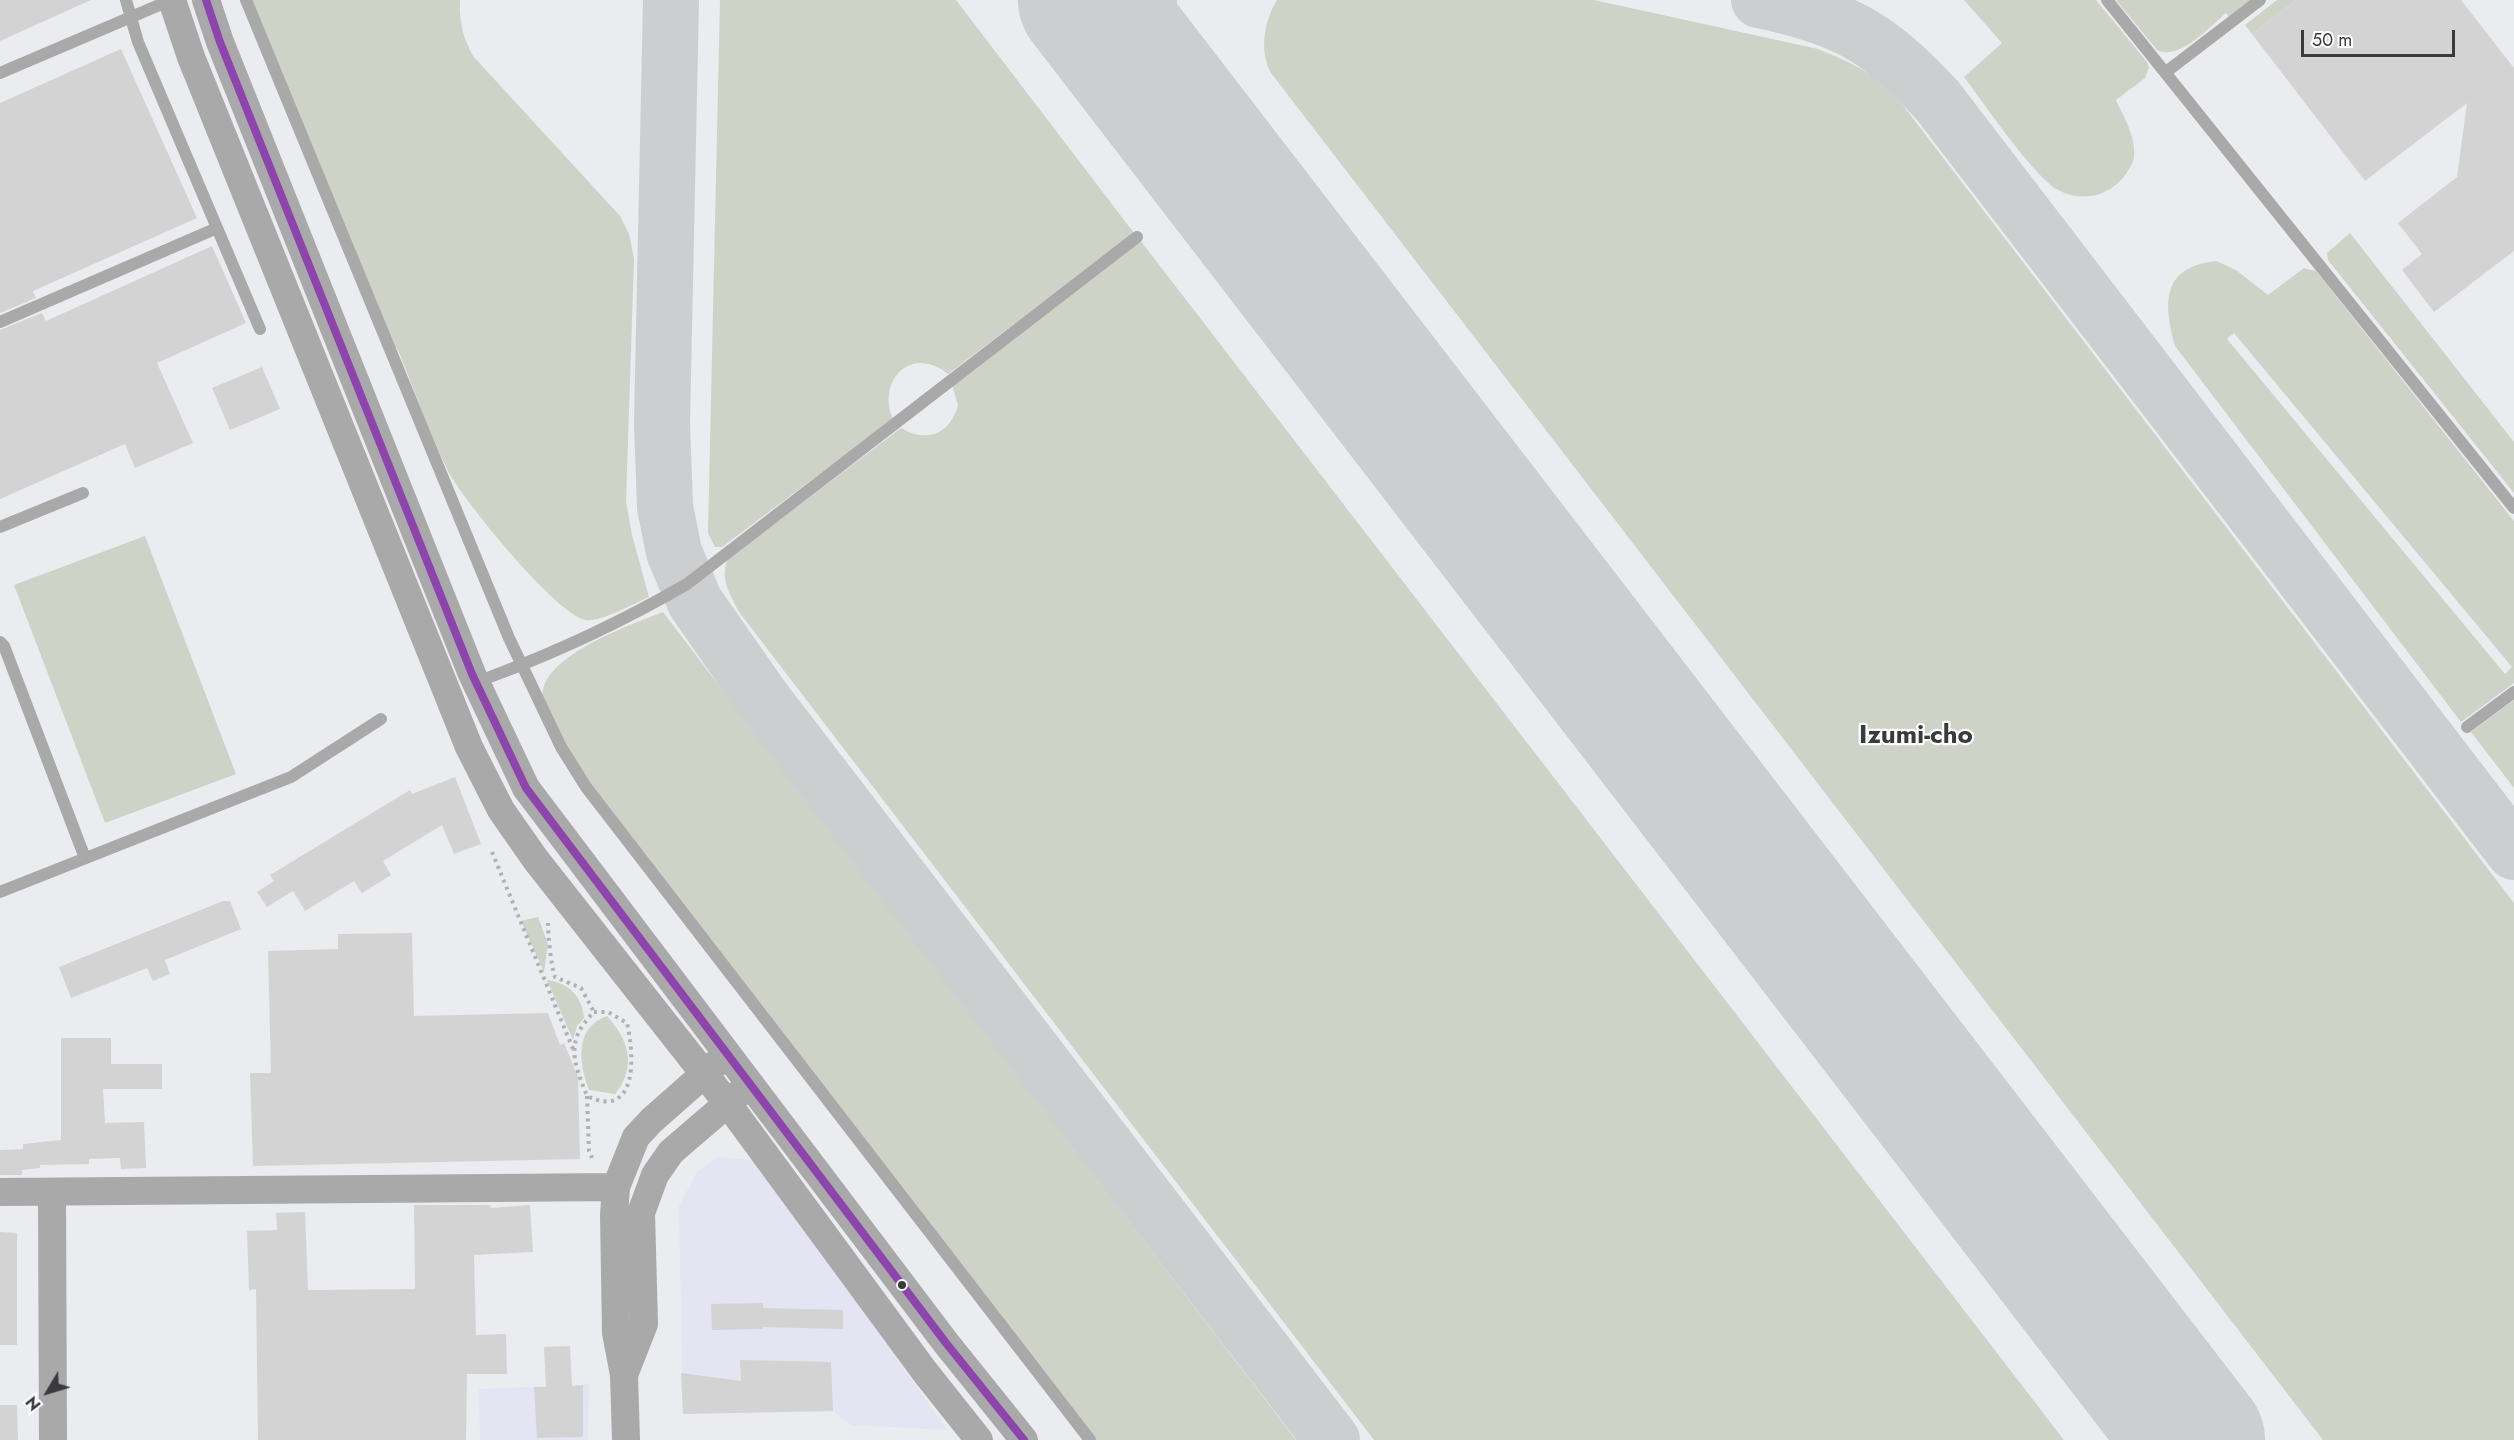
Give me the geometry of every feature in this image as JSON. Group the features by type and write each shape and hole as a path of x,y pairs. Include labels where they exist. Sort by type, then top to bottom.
{"street":[{"path":"171,0 200,79 469,747 501,810 536,860 728,1104 925,1372 979,1440"},
{"path":"206,0 220,42 467,663 526,788 946,1343 1024,1440"},
{"path":"626,1440 624,1375 616,1334 614,1215 616,1187 636,1137 727,1054"},
{"path":"624,1375 644,1324 641,1213 655,1175 671,1152 750,1085"},
{"path":"0,1192 616,1187"},
{"path":"52,1191 53,1440"}],"lane":[{"path":"126,0 138,42 260,329"},
{"path":"0,73 171,0"},
{"path":"246,0 522,665 561,747 586,787 1090,1440"},
{"path":"2107,0 2514,508"},
{"path":"2166,72 2260,0"},
{"path":"0,322 217,228"},
{"path":"490,677 522,665 636,612 687,584 1137,237"},
{"path":"0,527 83,493"},
{"path":"0,642 4,646 85,858"},
{"path":"2467,727 2514,692"},
{"path":"0,892 291,777 381,719"}],"path":[{"path":"492,852 573,1050 587,1096 589,1151 592,1158"},
{"path":"548,923 552,950 550,964 555,977 581,988 594,1012"},
{"path":"573,1050 579,1027 594,1012 608,1012 627,1023 633,1047 633,1071 625,1090 613,1100 598,1101 587,1096"}],"shaded area":[{"path":"250,0 460,0 462,29 473,56 620,216 629,234 634,259 626,501 632,535 649,597 599,619 585,620 571,613 553,598 510,553 456,484 434,439 398,350 389,340"},
{"path":"720,0 956,0 1134,233 948,374 935,366 922,363 910,365 901,371 893,380 889,391 889,405 893,419 722,547 715,547 708,533"},
{"path":"1277,0 1594,0 1818,49 1869,74 1895,95 2514,903 2514,1440 2323,1440 1271,73 1264,46 1266,27"},
{"path":"1964,0 2096,0 2147,62 2149,68 2145,78 2116,100 2129,127 2134,158 2123,178 2115,185 2098,195 2068,194 2048,182 2023,155 1964,77 2002,43"},
{"path":"2116,0 2256,0 2231,19 2226,13 2203,34 2184,47 2166,52 2157,50"},
{"path":"2277,0 2296,0 2252,34 2245,25"},
{"path":"2350,233 2514,442 2514,493 2328,260 2327,253"},
{"path":"1140,240 2064,1440 1374,1440 739,612 725,579 728,559 901,428 919,435 936,433 943,429 954,415 958,405 952,385"},
{"path":"2216,261 2236,270 2268,295 2304,268 2316,271 2514,521 2514,683 2461,722 2175,346 2168,301 2171,289 2176,279 2185,271","holes":["2234,333 2512,667 2505,674 2227,339"]},
{"path":"145,536 236,774 105,823 14,585"},
{"path":"663,612 1296,1440 1095,1440 595,790 566,748 548,715 544,703 544,687 552,672 587,646 608,634"},
{"path":"2514,700 2514,788 2471,732"},
{"path":"538,917 548,944 544,972 521,921"},
{"path":"547,980 568,988 580,1003 584,1018 577,1026 573,1040"},
{"path":"607,1016 621,1035 628,1054 626,1074 615,1094 589,1090 583,1069 584,1038 596,1022"},
{"path":"717,1157 760,1161 947,1430 852,1425 832,1411 683,1414 679,1206 697,1172"},
{"path":"589,1383 588,1440 480,1440 479,1389"}],"building":[{"path":"0,0 91,0 0,41"},
{"path":"2296,0 2461,0 2514,68 2514,251 2434,312 2402,270 2422,254 2398,223 2457,177 2467,103 2365,181 2252,34"},
{"path":"121,49 197,218 33,291 36,298 0,313 0,103"},
{"path":"212,246 246,323 157,363 193,443 135,468 125,444 0,499 0,330 42,313 46,321"},
{"path":"262,367 280,409 230,430 212,388"},
{"path":"455,777 481,844 454,854 442,825 383,861 391,875 362,893 354,881 305,911 293,891 267,907 257,892 274,881 270,875 410,790 412,794"},
{"path":"223,901 230,901 241,929 165,960 170,974 153,981 147,968 71,998 59,967"},
{"path":"412,933 414,1016 548,1013 560,1045 564,1043 578,1077 580,1159 253,1166 250,1073 271,1073 268,951 338,949 338,934"},
{"path":"61,1038 111,1038 111,1064 162,1064 162,1089 103,1089 105,1123 144,1122 146,1168 121,1169 120,1158 89,1159 89,1164 40,1165 40,1168 22,1170 22,1175 0,1175 0,1150 23,1149 23,1144 61,1140"},
{"path":"414,1205 490,1205 491,1208 530,1205 533,1252 474,1255 476,1335 506,1334 507,1374 467,1374 466,1440 258,1440 256,1289 249,1290 247,1231 277,1230 276,1213 305,1212 308,1290 415,1289"},
{"path":"0,1232 17,1233 17,1345 0,1345"},
{"path":"763,1303 763,1308 843,1310 843,1329 763,1327 763,1329 712,1330 711,1304"},
{"path":"570,1346 572,1386 583,1385 583,1437 537,1438 534,1387 546,1387 544,1347"},
{"path":"740,1360 831,1362 833,1411 683,1414 681,1373 741,1381"},
{"path":"0,1405 17,1405 18,1440 0,1440"}],"taxiway":[{"path":"671,0 662,423 665,507 674,552 695,602 762,698 1332,1440"},
{"path":"1149,0 1145,29 1147,54 1154,77 1167,104"},
{"path":"1759,0 1815,14 1858,33 1896,60 1937,100 2514,852"}],"runway":[{"path":"1087,0 2196,1440"}],"transit line":[{"path":"206,0 220,42 472,674 526,788 946,1343 1024,1440"}],"district":[{"name":"Izumi-cho","path":"1916,737"}]}
